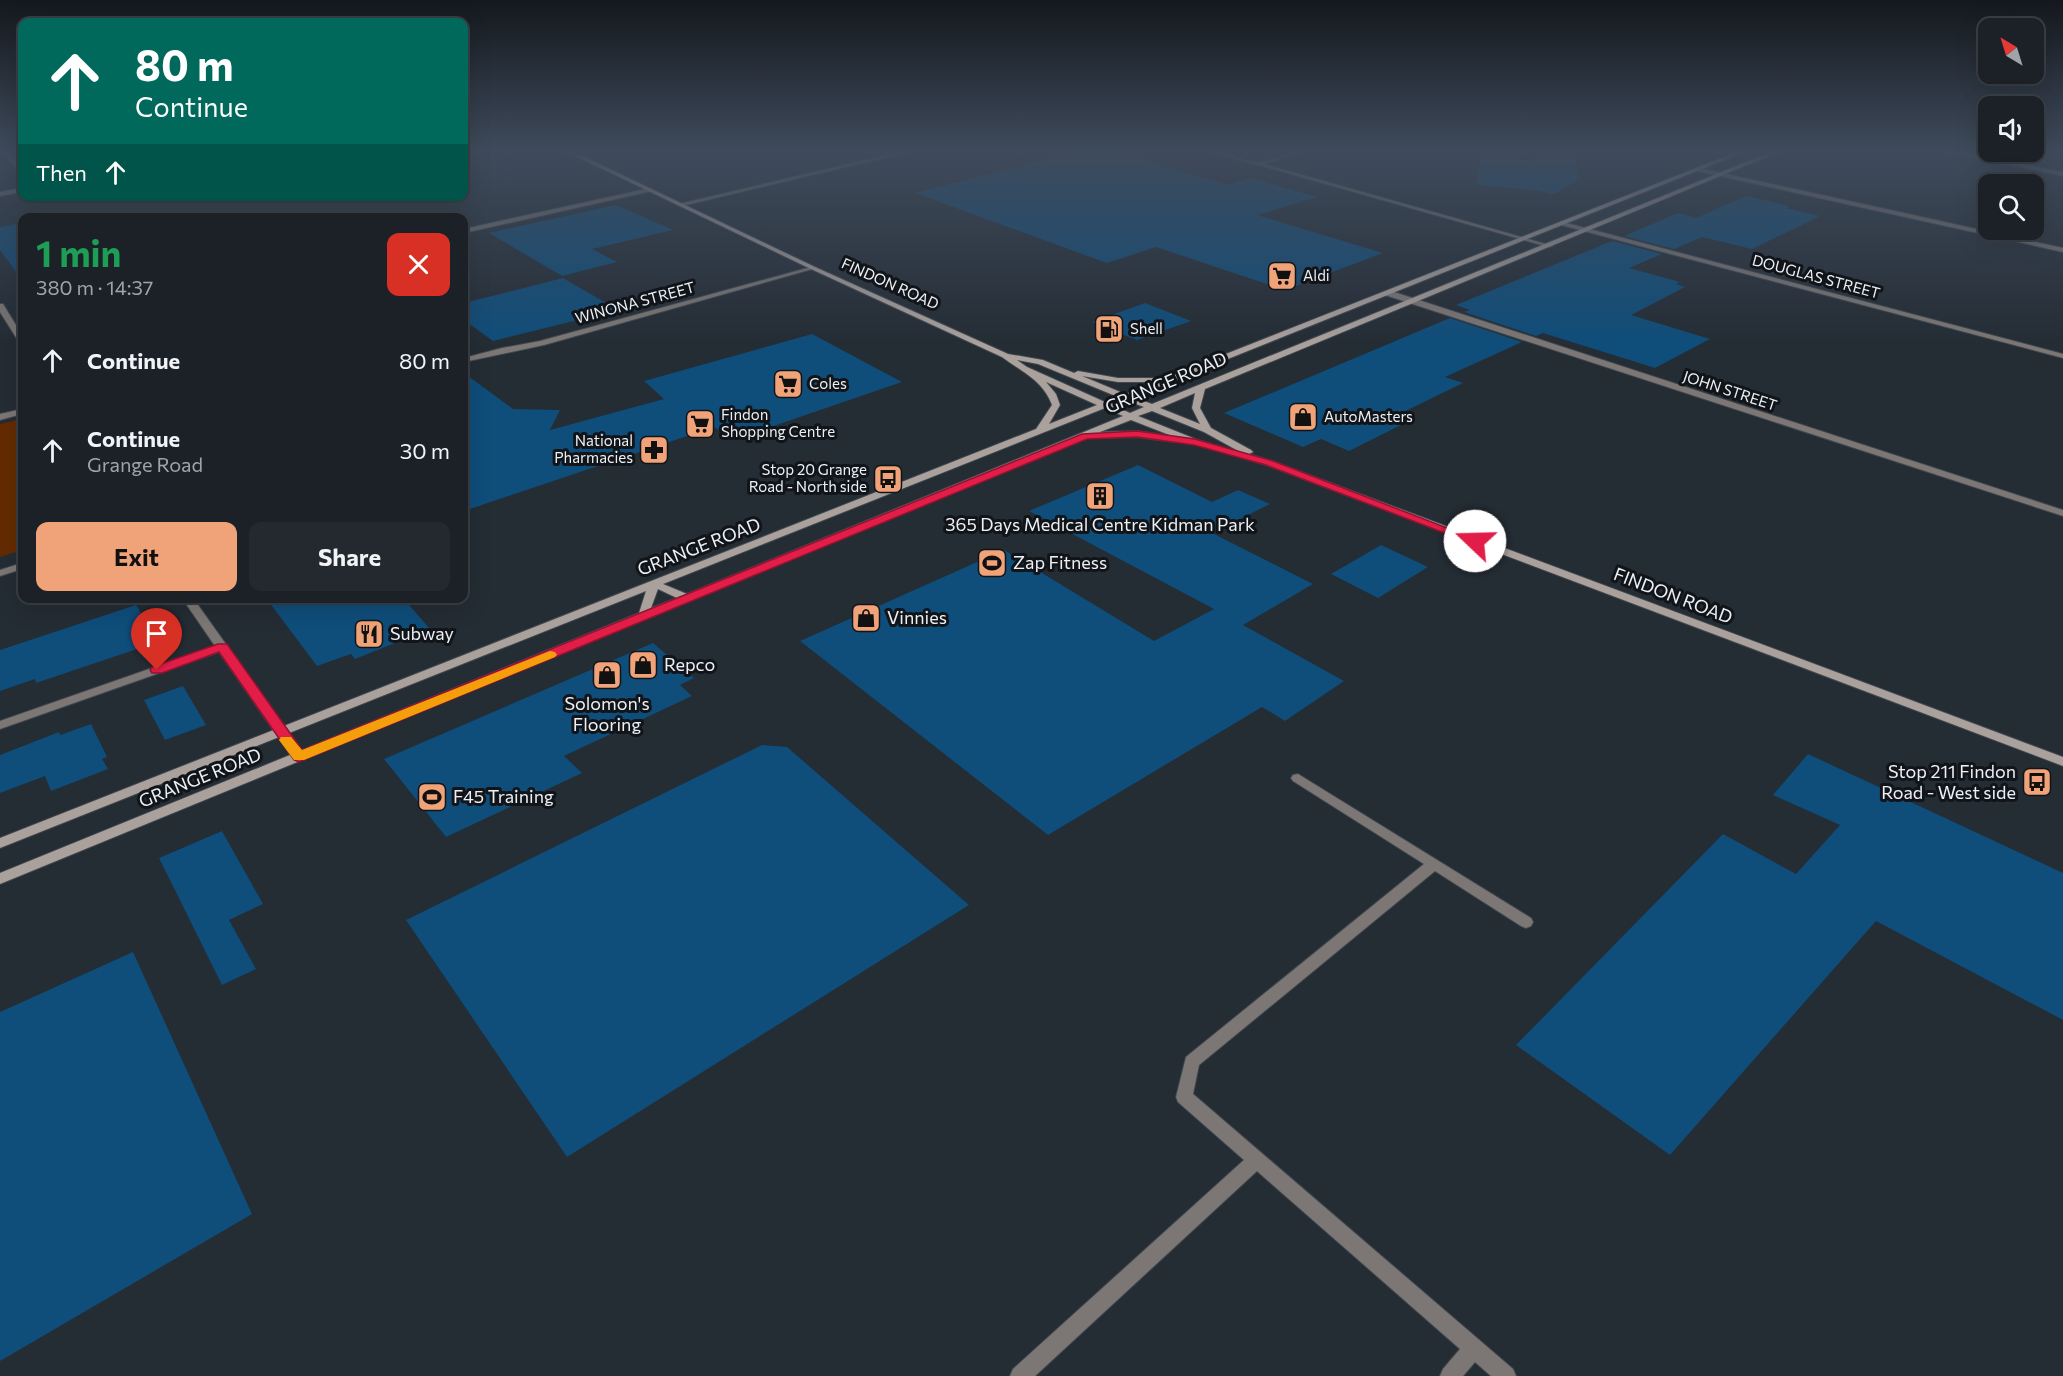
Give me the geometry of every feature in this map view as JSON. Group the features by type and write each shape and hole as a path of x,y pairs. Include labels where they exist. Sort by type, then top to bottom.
{"main road":[{"name":"FINDON ROAD","path":"705,215 813,268 1005,355 1034,374 1132,417 1195,442 1269,463 2063,762"},
{"name":"GRANGE ROAD","path":"0,843 1585,215"},
{"name":"GRANGE ROAD","path":"0,879 1623,215"},
{"name":"FINDON ROAD","path":"1005,355 1040,362 1207,430 1269,463"},
{"path":"1056,369 1118,380 1171,379"},
{"path":"1034,374 1052,394 1056,405 1037,433"},
{"path":"1201,387 1196,408 1207,430"},
{"path":"1086,436 1137,434 1195,442"},
{"path":"643,617 654,584 688,598"}],"street":[{"path":"468,230 536,215"},
{"path":"1440,215 1550,246"},
{"path":"1905,215 2063,250"},
{"name":"DOUGLAS STREET","path":"1563,224 2063,356"},
{"name":"WINONA STREET","path":"468,359 542,343 813,268"},
{"name":"JOHN STREET","path":"1388,292 2063,513"},
{"path":"0,306 18,334"},
{"path":"0,322 9,320"},
{"path":"0,417 18,413"},
{"path":"0,573 18,567"},
{"path":"191,603 299,757"},
{"path":"0,725 222,647"},
{"path":"1298,778 1526,922"},
{"path":"1434,864 1192,1062 1184,1098 1506,1376"},
{"path":"1020,1376 1256,1160"},
{"path":"1450,1376 1474,1348"}],"shaded area":[{"path":"18,420 18,551 0,557 0,424"}],"building":[{"path":"570,215 639,215 673,230 592,249 617,262 562,276 489,233"},
{"path":"976,215 1258,215 1383,253 1285,290 1156,247 1107,263"},
{"path":"1673,215 1696,218 1702,215 1820,216 1752,249 1702,237 1674,249 1624,236"},
{"path":"18,224 18,275 0,250 0,227"},
{"path":"1612,241 1662,254 1629,268 1680,282 1676,284 1685,287 1631,315 1710,339 1655,368 1543,333 1536,336 1464,312 1470,310 1456,305"},
{"path":"563,278 618,310 493,341 468,323 468,302"},
{"path":"1145,303 1191,321 1137,340 1092,322"},
{"path":"1450,318 1522,342 1445,377 1463,383 1387,420 1401,425 1349,451 1321,439 1303,447 1224,413"},
{"name":"Findon Shopping Centre","path":"812,334 902,382 733,440 714,427 468,510 468,376 513,409 560,410 550,430 664,399 644,381"},
{"path":"1138,465 1212,502 1238,490 1270,504 1212,533 1313,584 1243,625 1344,681 1285,721 1262,707 1048,835 800,641 1004,550 1154,641 1214,609 1029,511"},
{"path":"1381,545 1428,567 1378,598 1331,574"},
{"path":"270,603 407,603 430,629 355,659 351,654 317,666"},
{"path":"136,605 158,642 36,683 35,679 0,691 0,650"},
{"path":"653,643 694,678 680,685 692,696 564,756 582,773 446,837 384,759"},
{"path":"183,686 206,725 165,740 144,700"},
{"path":"91,724 107,757 102,759 108,769 51,791 45,776 0,793 0,755 59,732 60,735"},
{"path":"762,745 787,747 969,905 567,1157 406,920"},
{"path":"1808,754 2063,873 2063,1020 1876,921 1670,1155 1516,1045 1723,834 1796,874 1840,825 1773,795"},
{"path":"222,831 263,904 229,920 256,969 222,985 159,858"},
{"path":"133,952 252,1214 0,1361 0,1012"}],"slow traffic":[{"path":"286,740 299,757 550,655"}],"place":[{"name":"Aldi","path":"1282,276"},
{"name":"Shell","path":"1109,329"},
{"name":"Coles","path":"788,384"},
{"name":"AutoMasters","path":"1303,417"},
{"name":"Findon Shopping Centre","path":"700,424"},
{"name":"National Pharmacies","path":"654,450"},
{"name":"Stop 20 Grange Road - North side","path":"888,479"},
{"name":"365 Days Medical Centre Kidman Park","path":"1100,496"},
{"name":"Zap Fitness","path":"992,563"},
{"name":"Vinnies","path":"866,618"},
{"name":"Subway","path":"369,634"},
{"name":"Repco","path":"643,665"},
{"name":"Solomon's Flooring","path":"607,675"},
{"name":"Stop 211 Findon Road - West side","path":"2037,782"},
{"name":"F45 Training","path":"432,797"}],"route":[{"path":"157,670 222,647 299,757 1086,436 1137,434 1195,442 1269,463 1475,541"}]}
